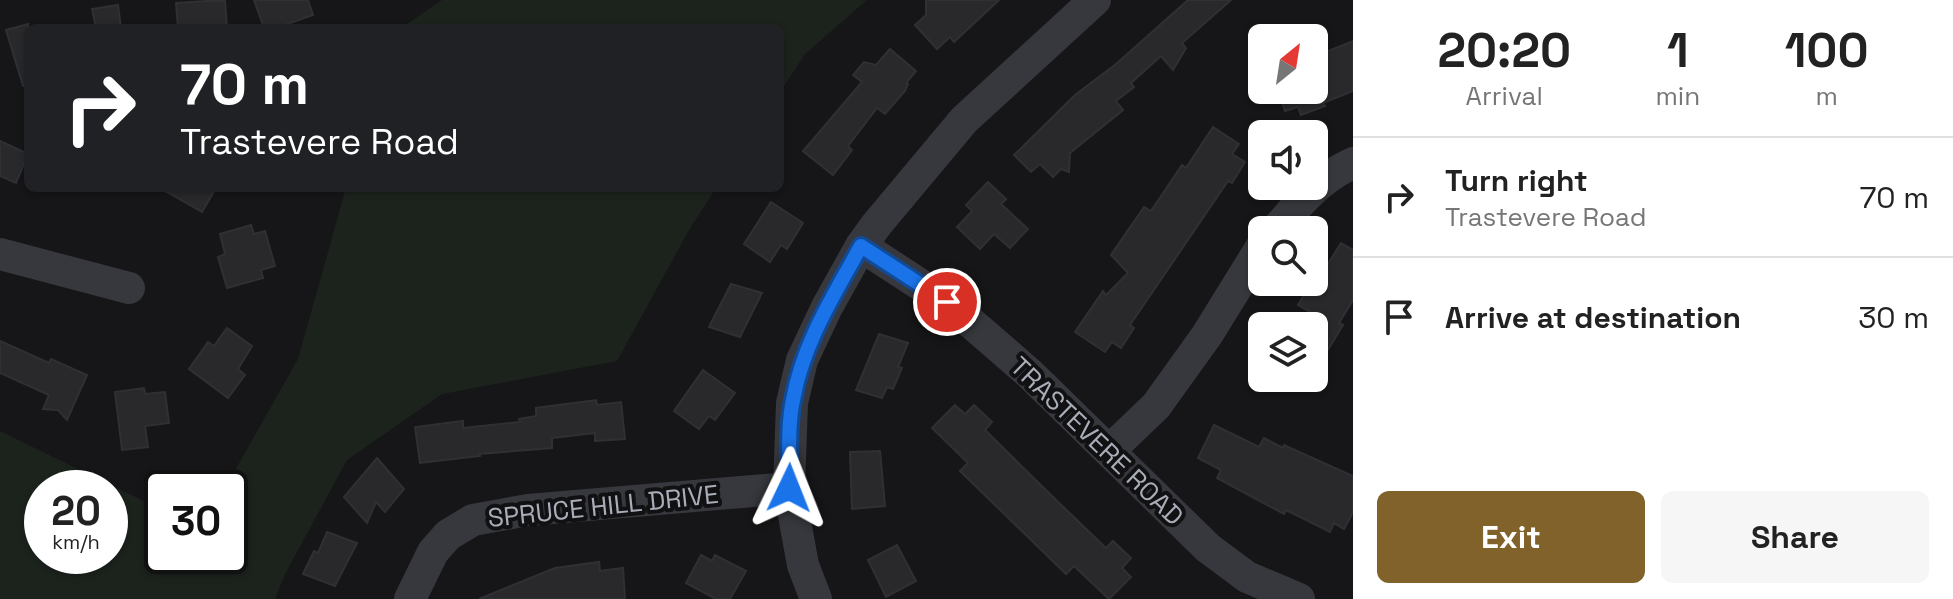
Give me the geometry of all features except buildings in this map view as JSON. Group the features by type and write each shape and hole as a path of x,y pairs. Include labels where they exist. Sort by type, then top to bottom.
{"street":[{"path":"816,599 803,565 789,488 792,403 802,360 861,246 964,120 1095,0"},
{"path":"1288,216 1305,196 1335,171 1353,163"},
{"name":"TRASTEVERE ROAD","path":"861,246 947,302 1029,373 1208,548 1247,577 1299,599"},
{"path":"0,254 129,288"},
{"path":"1110,450 1156,406 1207,335 1248,269"},
{"name":"SPRUCE HILL DRIVE","path":"410,599 433,552 448,535 473,520 528,510 789,488"}],"shaded area":[{"path":"442,0 867,0 805,54 784,86 784,24 407,24"},
{"path":"345,192 713,192 617,361 442,394 347,460 285,574 275,599 0,599 0,431 80,470 24,470 24,574 128,574 128,493 144,501 144,574 248,574 248,470 235,470 298,359"}],"route":[{"path":"789,488 792,403 802,360 861,246 947,302"}]}
